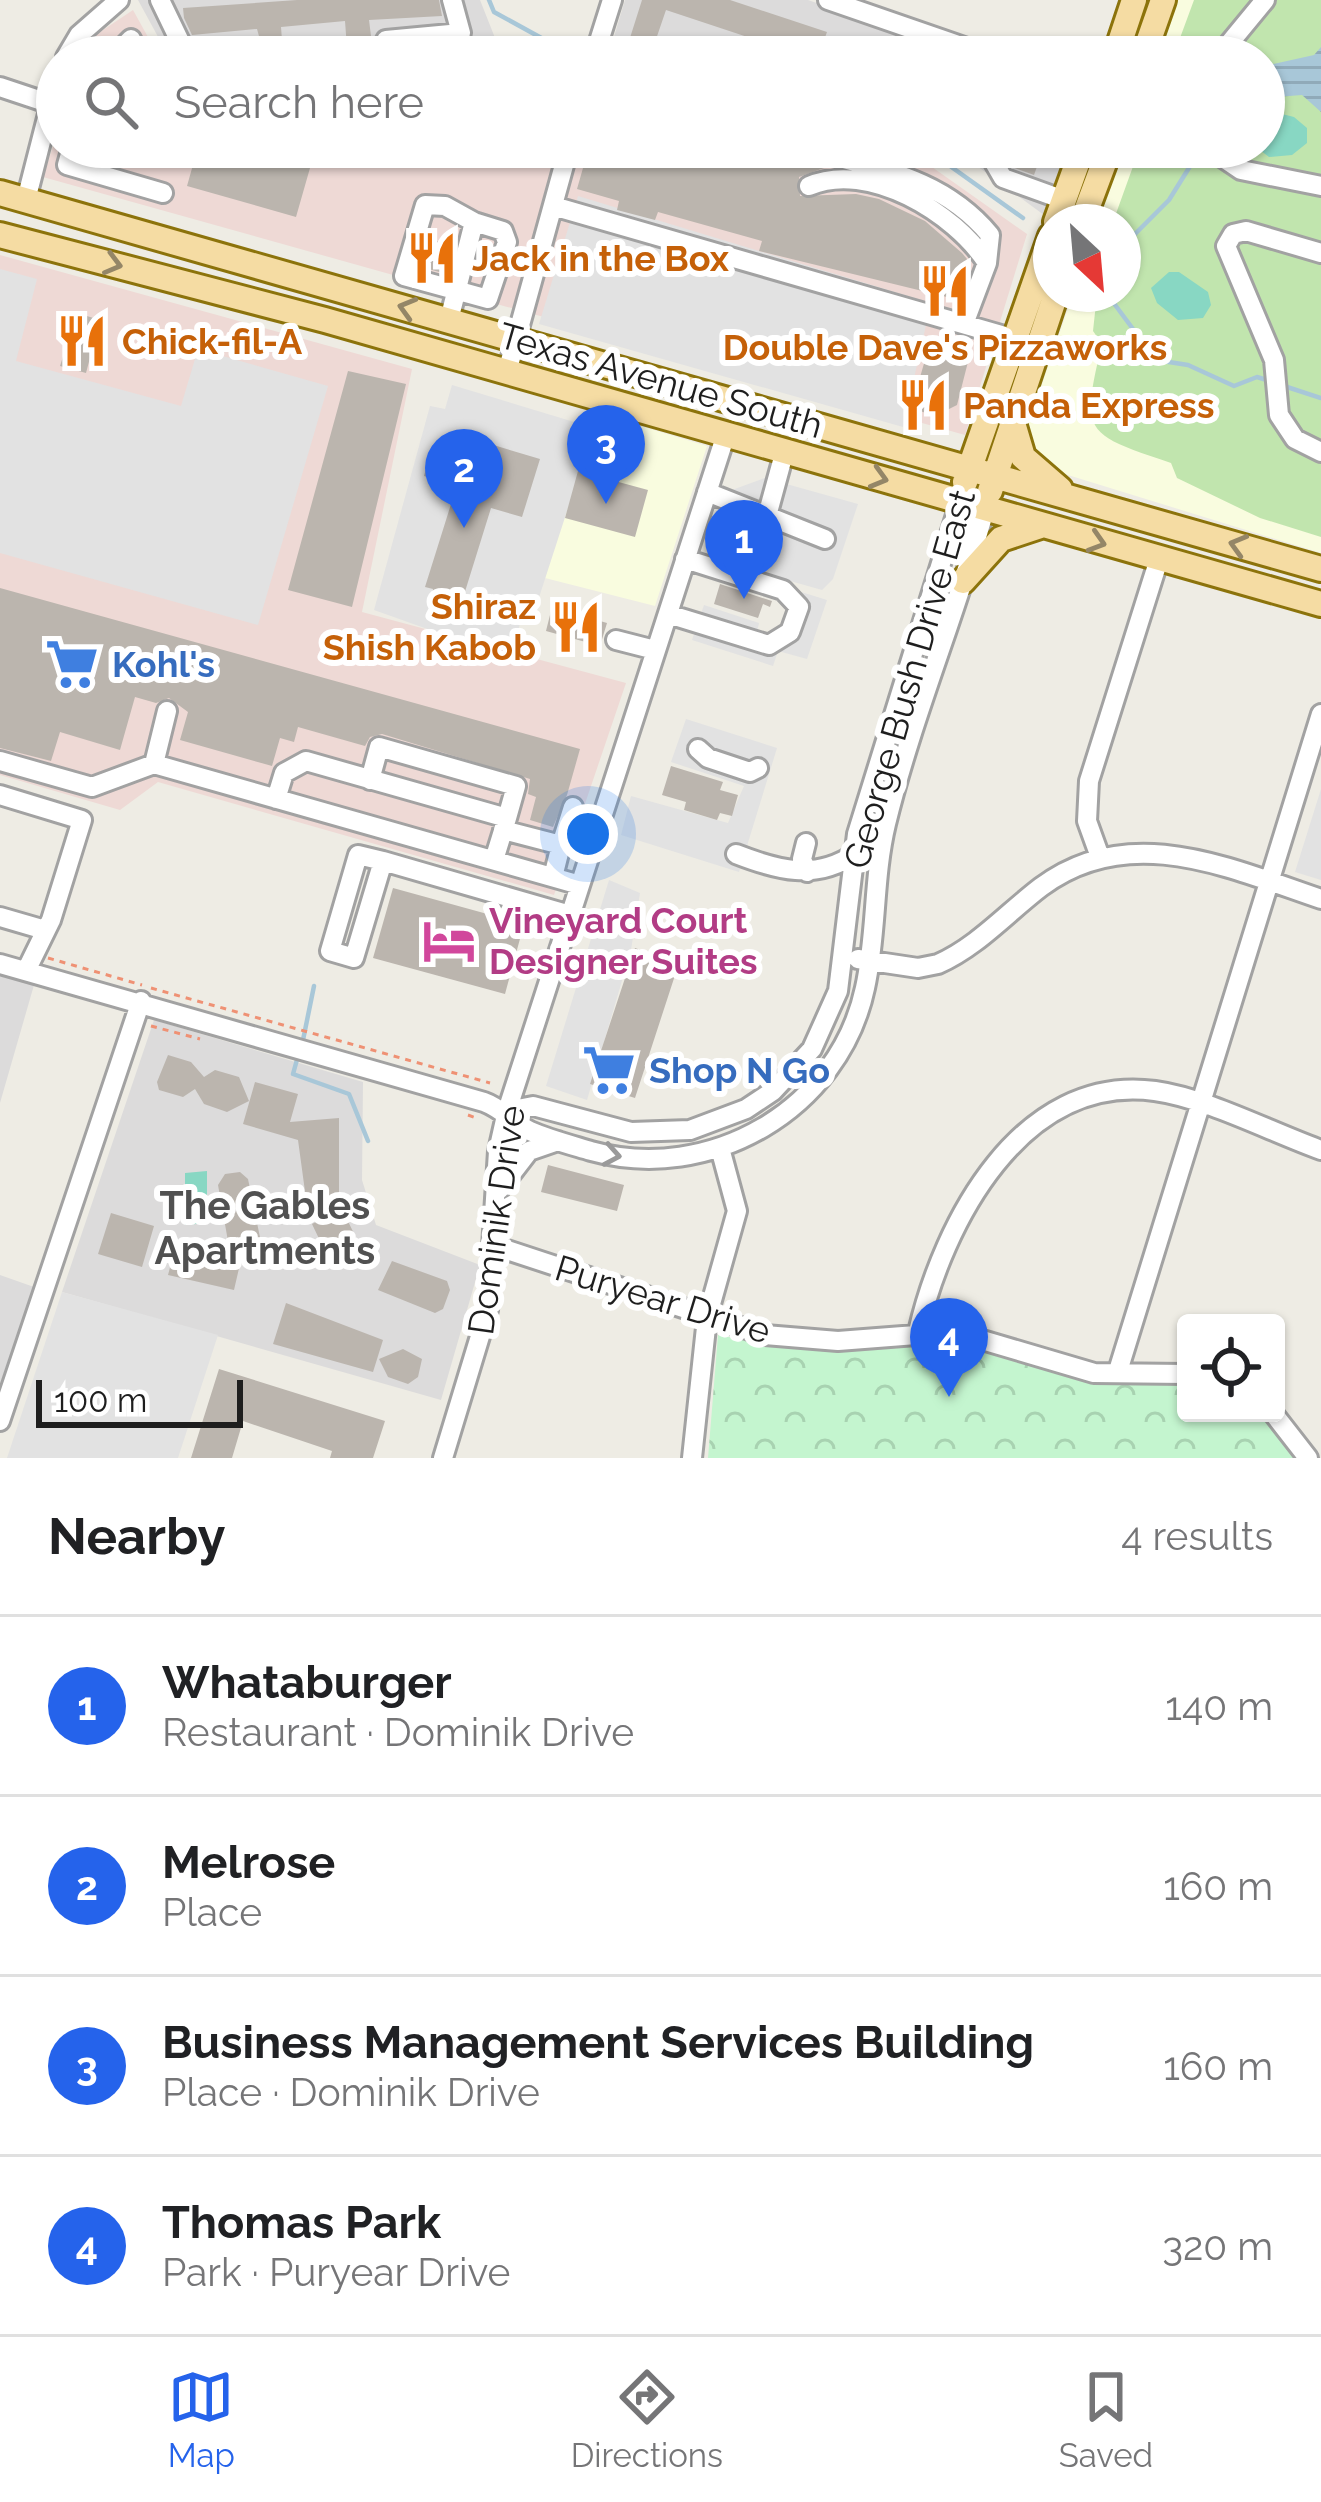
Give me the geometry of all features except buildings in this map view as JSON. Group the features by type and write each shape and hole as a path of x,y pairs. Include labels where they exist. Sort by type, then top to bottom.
{"main road":[{"path":"1121,36 1134,0"},
{"path":"1150,36 1163,0"},
{"path":"1063,204 1075,168"},
{"path":"1082,204 1080,189 1087,168"},
{"path":"1089,204 1102,168"},
{"name":"Texas Avenue South","path":"0,193 1321,569"},
{"name":"Texas Avenue South","path":"0,235 507,372 1321,604"},
{"name":"George Bush Drive East","path":"972,506 968,469 1033,288"},
{"name":"George Bush Drive East","path":"972,506 994,476 1050,312"},
{"path":"1013,421 1022,457 1071,496"},
{"path":"963,581 1001,539 1040,526"}],"street":[{"path":"78,36 118,0"},
{"path":"160,0 177,36"},
{"path":"429,36 461,33 452,0"},
{"path":"601,36 612,0"},
{"path":"828,0 931,36"},
{"path":"887,21 894,0"},
{"path":"1235,36 1264,0"},
{"path":"0,87 36,99"},
{"path":"26,200 36,162"},
{"path":"77,168 163,193"},
{"path":"507,372 563,168"},
{"path":"874,168 934,185 990,235 987,263 964,325"},
{"path":"998,168 1004,178 1048,204"},
{"path":"1238,168 1321,185"},
{"path":"808,186 835,178 921,200 971,238 987,263"},
{"path":"502,231 445,206 425,205 404,276 488,299 507,242 502,231 509,208"},
{"path":"553,206 1015,339"},
{"path":"449,320 474,222"},
{"path":"1321,253 1246,232 1233,234 1227,243 1277,369 1276,400 1291,436 1321,452"},
{"name":"Dominik Drive","path":"443,1458 488,1310 497,1151 507,1111 726,434"},
{"path":"767,516 784,450"},
{"path":"707,492 825,539"},
{"name":"George Bush Drive East","path":"0,964 330,1047 507,1111 526,1130 647,1160 720,1148 770,1125 826,1074 857,1015 869,961 886,824 963,581 972,506"},
{"name":"George Bush Drive East","path":"507,1111 533,1106 607,1129 655,1134 690,1130 734,1115 773,1091 812,1049 829,1020 845,956 855,854 972,506"},
{"path":"668,614 769,645 790,632 799,607 783,590 685,559"},
{"path":"1100,857 1087,821 1089,781 1159,559"},
{"path":"616,640 655,650"},
{"path":"154,764 167,711"},
{"path":"1118,1371 1316,752 1321,714"},
{"path":"370,780 379,747 516,786 494,860"},
{"path":"698,749 709,758 751,772 758,767"},
{"path":"0,761 92,787 154,764 580,885"},
{"path":"276,799 284,773 297,762 370,780 561,845"},
{"path":"0,795 82,820 26,971"},
{"path":"553,877 573,807"},
{"path":"806,843 802,859 807,872"},
{"path":"845,956 918,968 954,957 1045,884 1100,857 1155,851 1321,899"},
{"path":"736,854 774,869 807,872 822,871 855,854"},
{"path":"383,861 354,958 329,951 358,855 383,861 570,915"},
{"path":"0,917 45,930"},
{"path":"0,1421 141,1001"},
{"path":"919,1332 936,1268 965,1202 1056,1111 1105,1090 1161,1092 1321,1150"},
{"path":"496,1194 529,1151 560,1140"},
{"path":"692,1458 707,1318 737,1211 720,1148"},
{"name":"Puryear Drive","path":"495,1246 707,1318 798,1339 956,1332 1062,1367 1177,1374"},
{"path":"1280,1422 1308,1458"}],"path":[{"path":"47,957 280,1034 490,1083"}],"shaded area":[{"path":"138,0 480,0 494,36 158,36"},
{"path":"625,0 808,0 911,36 614,36"},
{"path":"1176,0 1321,0 1321,553 1042,467 1025,433 1067,312 1141,312 1141,204 1104,204 1117,168 1285,168 1285,36 1163,36"},
{"path":"133,10 147,36 94,36"},
{"path":"46,168 933,168 1027,234 965,435 43,177"},
{"path":"980,168 1060,168 1048,204 1033,207"},
{"path":"578,196 931,303 903,427 539,324"},
{"path":"0,255 412,369 362,612 626,683 554,895 158,782 120,810 0,775"},
{"path":"0,269 37,279 16,361 181,406 198,349 328,386 258,625 0,553"},
{"path":"452,385 594,428 532,619 521,620 513,649 433,631 374,610 430,406 445,409"},
{"path":"591,411 707,446 655,606 545,578"},
{"path":"765,478 858,504 833,579 822,590 741,567 747,542 727,509 732,490"},
{"path":"798,591 827,600 807,659 778,651 773,666 692,640 704,605 759,623 757,632 782,637"},
{"path":"686,719 777,748 739,872 621,835 631,796 728,823 744,786 671,762"},
{"path":"1321,789 1321,880 1295,872"},
{"path":"609,880 640,893 631,950 587,1100 546,1086"},
{"path":"0,976 34,985 0,1103"},
{"name":"The Gables Apartments","path":"154,1020 363,1082 362,1180 376,1225 480,1265 441,1400 62,1292"},
{"path":"0,1275 34,1287 0,1384"},
{"path":"62,1292 218,1335 178,1458 7,1458"}],"green space":[{"path":"1194,0 1321,0 1321,537 1260,518 1177,478 1171,463 1106,437 1091,414 1102,344 1093,331 1095,312 1141,312 1141,204 1119,204 1132,168 1285,168 1285,36 1181,36"},
{"path":"1285,115 1307,128 1307,143 1285,156"},
{"path":"1169,272 1179,272 1208,292 1211,305 1203,318 1178,320 1157,303 1151,288"},
{"path":"207,1171 207,1223 185,1225 185,1173"},
{"path":"718,1335 778,1346 957,1338 1101,1376 1177,1380 1177,1422 1276,1422 1301,1458 708,1458"}],"water":[{"path":"1321,47 1321,112 1302,95 1285,96 1285,61 1314,55"}],"waterway":[{"path":"489,0 494,12 538,36"},
{"path":"953,168 1023,218"},
{"path":"1141,228 1169,200 1189,168"},
{"path":"1120,312 1156,360 1188,365 1234,386 1257,377 1270,381"},
{"path":"1281,385 1321,398"},
{"path":"302,1045 314,986"},
{"path":"298,1056 293,1074 349,1094 368,1141"}],"place":[{"name":"Jack in the Box","path":"432,258"},
{"name":"Double Dave's Pizzaworks","path":"945,291"},
{"name":"Chick-fil-A","path":"82,341"},
{"name":"Panda Express","path":"923,405"},
{"name":"Business Management Services Building","path":"606,504"},
{"name":"Melrose","path":"464,528"},
{"name":"Whataburger","path":"744,599"},
{"name":"Shiraz Shish Kabob","path":"576,627"},
{"name":"Kohl's","path":"72,664"},
{"name":"Vineyard Court Designer Suites","path":"449,941"},
{"name":"Shop N Go","path":"609,1070"},
{"name":"Thomas Park","path":"949,1397"}],"district":[{"name":"The Gables Apartments","path":"265,1228"}]}
